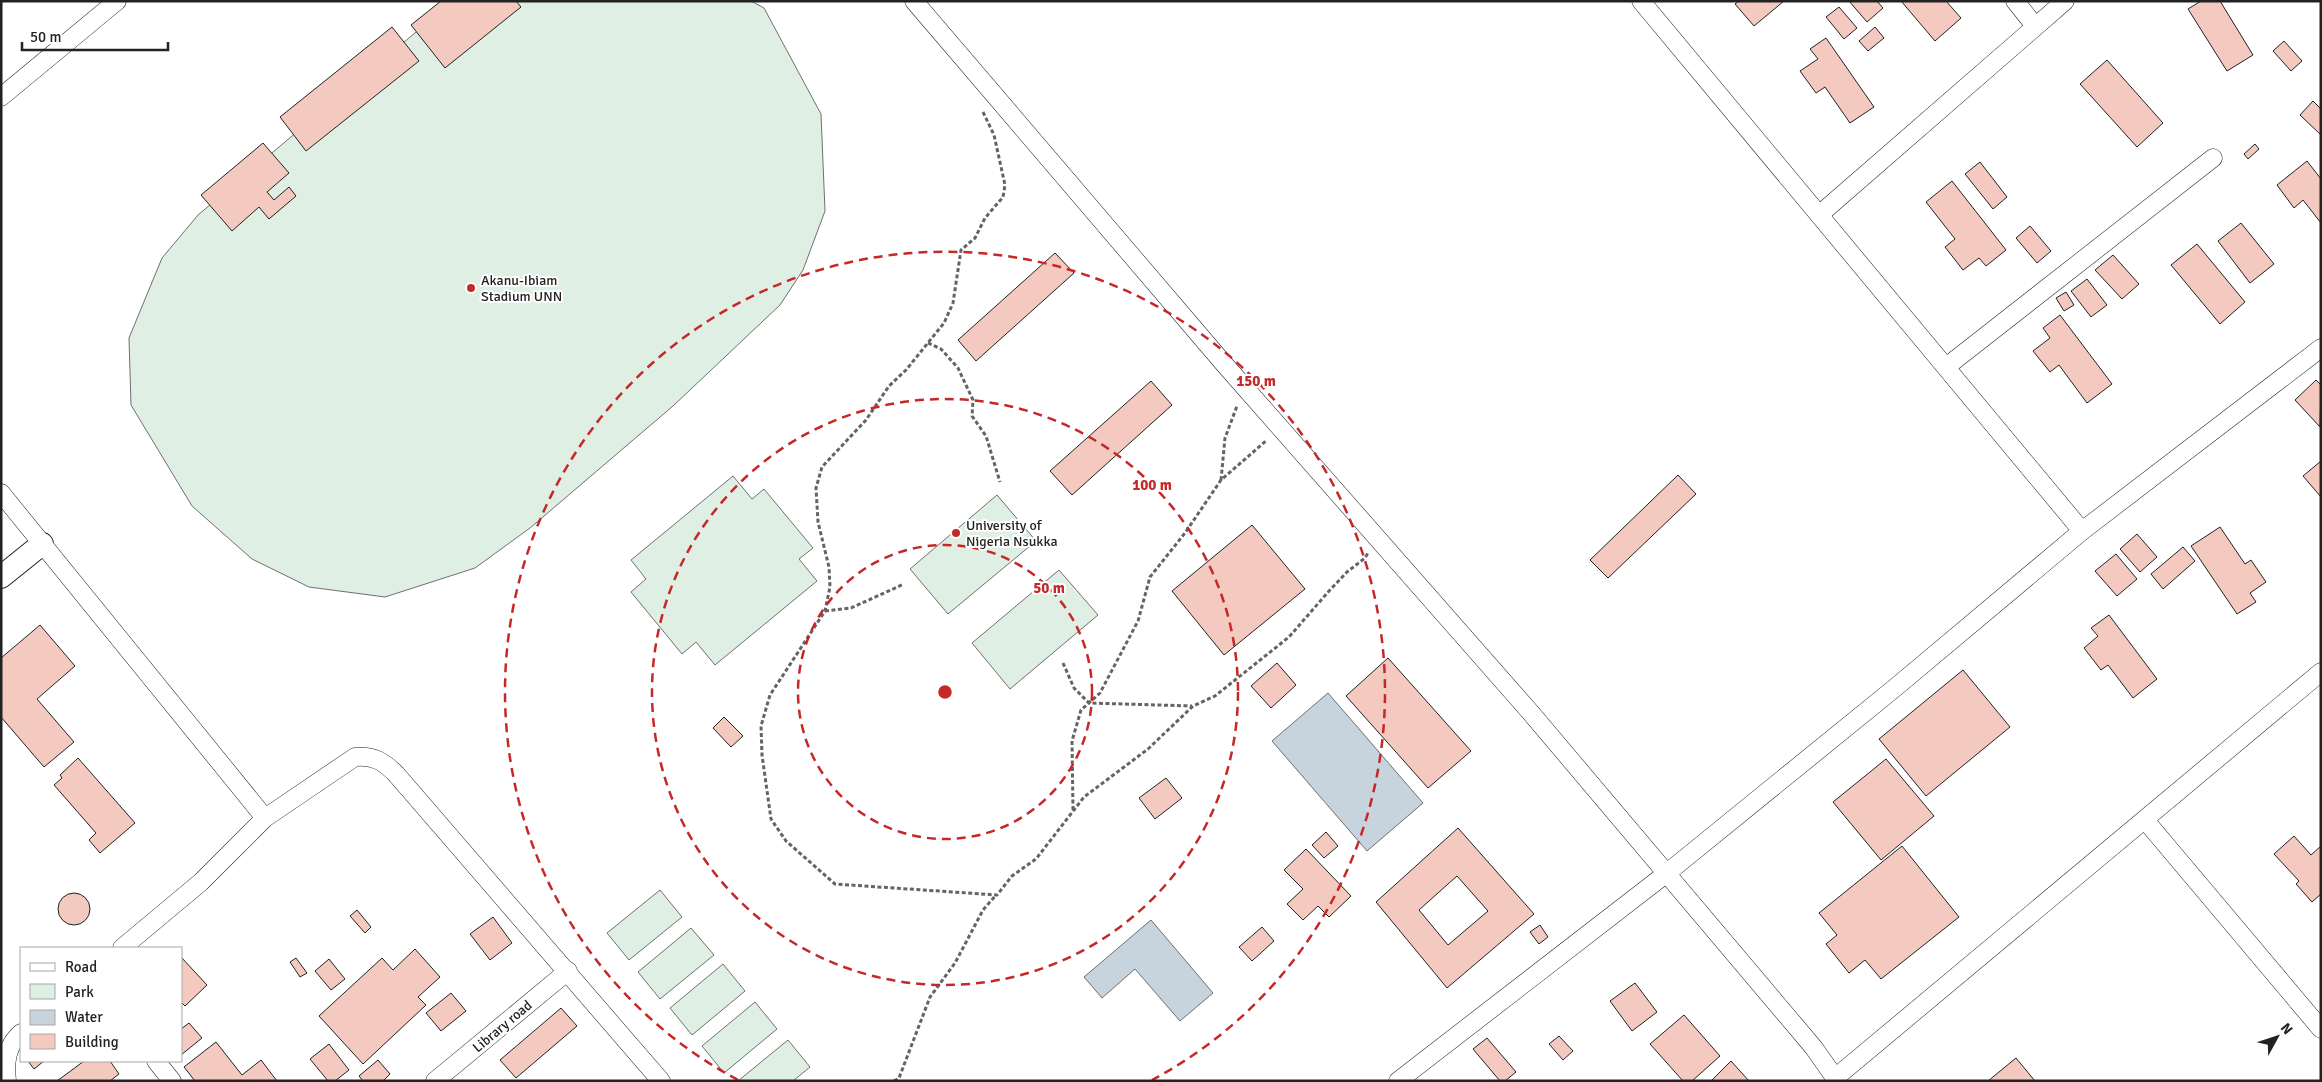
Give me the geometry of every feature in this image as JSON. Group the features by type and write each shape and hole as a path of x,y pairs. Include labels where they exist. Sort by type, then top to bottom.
{"street":[{"path":"1,97 117,1"},
{"path":"914,1 1245,388 1531,713 1814,1048 1834,1079 2321,672"},
{"path":"1641,1 2082,531"},
{"path":"2016,1 2035,26"},
{"path":"1819,216 2064,1"},
{"path":"1946,367 2213,158"},
{"path":"1398,1081 1666,873 1896,687 2082,531 2321,348"},
{"path":"1,493 265,818"},
{"path":"1,577 42,544"},
{"path":"123,947 201,882 265,818 355,757 367,756 384,762 568,971 661,1081"},
{"path":"2145,820 2321,1029"},
{"name":"Library road","path":"435,1081 568,971"},
{"path":"4,1068 12,1044 20,1034"},
{"path":"157,1062 172,1081"}],"path":[{"path":"979,104 997,147 1005,185 1003,198 985,218 975,238 961,250 953,303 944,323 889,386 866,420 822,467 816,488 818,522 829,567 830,587 825,611 770,695 761,726 762,755 771,819 786,841 835,884 997,895"},
{"path":"928,343 942,349 958,368 973,400 972,416 986,436 1000,482"},
{"path":"1221,480 1225,438 1245,388"},
{"path":"1073,810 1072,741 1081,710 1100,693 1138,622 1150,577 1185,533 1221,480 1280,428"},
{"path":"894,1081 899,1078 930,997 955,963 983,910 1012,876 1036,859 1084,797 1148,749 1193,706 1215,696 1289,636 1347,572 1365,558 1376,536"},
{"path":"825,611 851,608 904,584"},
{"path":"1063,663 1074,688 1089,703 1193,706"}],"green space":[{"name":"Akanu-Ibiam Stadium UNN","path":"453,1 751,1 764,8 821,114 825,211 803,270 780,305 673,406 530,528 475,568 385,597 309,587 252,559 192,506 131,405 129,338 162,258 198,215"},
{"path":"733,476 752,499 764,489 813,548 799,559 817,581 715,665 696,642 682,654 631,592 646,579 631,560"},
{"path":"997,495 1036,541 948,614 910,569"},
{"path":"1059,570 1098,615 1010,689 972,643"},
{"path":"660,890 682,917 629,960 607,933"},
{"path":"691,928 714,955 660,999 638,972"},
{"path":"723,964 745,991 692,1035 670,1008"},
{"path":"755,1002 777,1029 724,1073 702,1046"},
{"path":"788,1040 810,1067 793,1081 738,1081"}],"water":[{"path":"1328,693 1423,803 1367,851 1272,741"},
{"path":"1151,920 1213,993 1180,1021 1135,969 1102,998 1084,977"}],"building":[{"path":"441,1 516,1 521,7 445,68 411,25"},
{"path":"1739,1 1784,1 1754,26 1735,4"},
{"path":"1849,1 1877,1 1883,8 1867,22"},
{"path":"1901,1 1946,1 1961,18 1935,41"},
{"path":"2201,1 2220,1 2253,55 2227,71 2188,9"},
{"path":"1839,7 1857,28 1844,39 1826,17"},
{"path":"392,27 419,61 306,151 280,117"},
{"path":"1875,27 1884,38 1868,51 1859,41"},
{"path":"1826,38 1874,107 1850,123 1825,87 1816,93 1800,71 1818,59 1810,49"},
{"path":"2284,41 2302,61 2291,71 2273,51"},
{"path":"2107,60 2163,123 2137,147 2080,84"},
{"path":"2313,101 2321,109 2321,135 2300,115"},
{"path":"263,143 289,173 267,192 274,200 289,187 296,196 269,219 259,207 232,231 201,195"},
{"path":"2255,144 2259,149 2248,159 2244,154"},
{"path":"2307,161 2321,179 2321,223 2303,200 2294,208 2277,185"},
{"path":"1980,162 2007,197 1993,209 1965,174"},
{"path":"1952,181 2006,250 1986,266 1979,258 1963,270 1945,247 1955,239 1926,202"},
{"path":"2241,223 2274,264 2250,283 2218,241"},
{"path":"2030,226 2051,251 2037,263 2016,238"},
{"path":"2197,244 2245,302 2220,324 2171,265"},
{"path":"1055,253 1074,273 976,361 958,340"},
{"path":"2113,255 2139,284 2122,299 2095,270"},
{"path":"2087,279 2107,305 2091,317 2071,291"},
{"path":"2066,292 2074,305 2064,311 2056,298"},
{"path":"2060,315 2112,384 2087,403 2059,365 2050,372 2033,351 2050,338 2043,328"},
{"path":"2316,380 2321,385 2320,427 2295,400"},
{"path":"1151,381 1172,405 1072,495 1050,471"},
{"path":"2321,461 2321,497 2303,476"},
{"path":"1678,475 1696,494 1608,578 1590,560"},
{"path":"1252,525 1305,589 1224,655 1172,591"},
{"path":"2220,527 2245,564 2251,560 2266,582 2250,593 2256,602 2237,614 2191,546"},
{"path":"2137,534 2157,557 2140,572 2120,549"},
{"path":"2183,547 2195,561 2163,589 2151,574"},
{"path":"2116,554 2137,579 2117,596 2095,571"},
{"path":"2109,615 2157,679 2133,698 2108,665 2101,670 2084,648 2098,636 2091,628"},
{"path":"40,625 75,666 37,699 74,742 44,767 1,717 1,658"},
{"path":"1388,658 1471,751 1428,788 1346,696"},
{"path":"1277,663 1296,685 1271,708 1251,686"},
{"path":"1963,670 2010,727 1926,796 1879,739"},
{"path":"724,717 743,736 731,747 713,728"},
{"path":"78,758 135,823 100,853 89,840 96,833 54,785 62,778 60,775"},
{"path":"1886,759 1934,816 1881,860 1833,802"},
{"path":"1166,778 1182,798 1155,819 1139,798"},
{"path":"1458,828 1534,914 1447,988 1376,902","holes":["1457,876 1488,911 1448,945 1419,910"]},
{"path":"1326,832 1338,846 1324,858 1312,845"},
{"path":"2294,836 2311,855 2321,846 2321,894 2312,902 2296,884 2299,881 2274,854"},
{"path":"1902,846 1959,917 1881,979 1865,960 1849,973 1826,944 1837,935 1819,913"},
{"path":"1306,849 1351,896 1329,917 1318,906 1303,920 1287,904 1303,889 1284,870"},
{"path":"74,893 80,894 85,898 89,903 89,915 85,920 80,924 74,925 68,924 63,920 59,915 58,909 59,903 63,898 68,894"},
{"path":"357,910 371,927 365,933 350,916"},
{"path":"493,917 512,943 490,960 470,934"},
{"path":"1540,925 1548,937 1539,944 1530,932"},
{"path":"1262,927 1274,941 1252,961 1239,947"},
{"path":"415,949 440,977 418,997 426,1005 363,1064 319,1016 382,958 393,970"},
{"path":"182,958 207,985 185,1006 182,1003"},
{"path":"296,958 307,973 300,977 290,962"},
{"path":"329,959 345,979 331,990 315,971"},
{"path":"1635,983 1657,1012 1632,1031 1610,1001"},
{"path":"451,993 466,1011 441,1031 426,1013"},
{"path":"561,1008 577,1026 516,1078 500,1060"},
{"path":"1684,1015 1720,1056 1692,1081 1683,1081 1650,1044"},
{"path":"189,1023 202,1038 182,1054 182,1028"},
{"path":"1559,1036 1573,1051 1563,1060 1549,1044"},
{"path":"1487,1038 1516,1072 1505,1081 1500,1081 1473,1049"},
{"path":"216,1042 242,1075 261,1060 277,1081 195,1081 184,1067"},
{"path":"329,1044 349,1070 335,1081 328,1081 310,1059"},
{"path":"2016,1058 2035,1081 1988,1081"},
{"path":"378,1060 390,1074 383,1081 363,1081 359,1076"},
{"path":"1731,1061 1749,1081 1711,1081"},
{"path":"29,1062 43,1062 34,1069"},
{"path":"83,1062 111,1062 119,1074 110,1081 57,1081"}],"place":[{"name":"Akanu-Ibiam Stadium UNN","path":"471,288"},
{"name":"University of Nigeria Nsukka","path":"956,533"}]}
